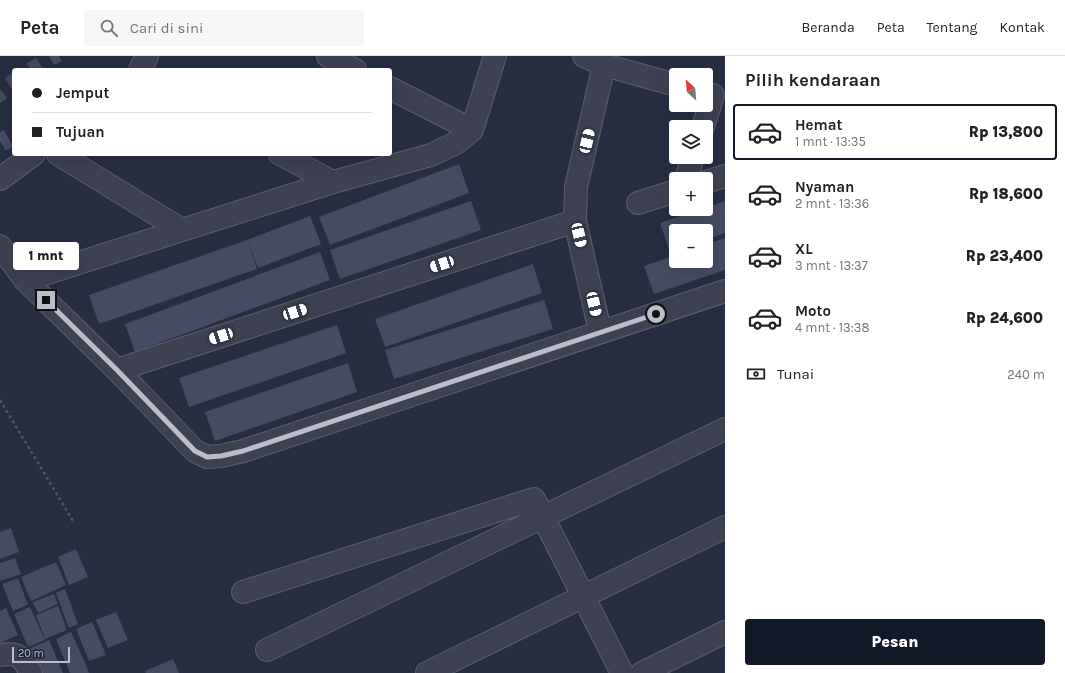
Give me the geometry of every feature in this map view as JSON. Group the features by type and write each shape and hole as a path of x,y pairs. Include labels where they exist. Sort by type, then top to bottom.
{"street":[{"path":"141,68 147,56"},
{"path":"328,56 351,68"},
{"path":"25,280 333,182 431,155 456,143 472,130 495,56"},
{"path":"584,56 604,65 669,83"},
{"path":"600,332 576,221 576,187 604,65"},
{"path":"392,89 472,130"},
{"path":"706,120 715,95"},
{"path":"0,179 31,156"},
{"path":"61,156 182,230"},
{"path":"284,156 333,182"},
{"path":"713,180 725,176"},
{"path":"638,203 669,193"},
{"path":"117,370 576,221"},
{"path":"0,246 25,280 117,370 195,451 207,457 221,456 243,451 725,291"},
{"path":"267,650 725,429"},
{"path":"243,592 534,499 622,673"},
{"path":"427,673 725,528"},
{"path":"642,673 725,632"},
{"path":"0,655 9,653 17,655 22,658 31,673"}],"path":[{"path":"0,400 73,521"}],"building":[{"path":"49,56 59,56 62,61 54,65"},
{"path":"36,58 43,68 30,68 27,63"},
{"path":"12,73 12,90 5,78"},
{"path":"0,89 7,98 0,103"},
{"path":"4,130 12,144 12,147 6,151 0,141 0,132"},
{"path":"459,164 469,193 330,245 319,217"},
{"path":"471,201 481,230 340,279 330,250"},
{"path":"725,201 725,233 713,237 713,224 669,224 669,249 660,223 681,216 713,216 713,205"},
{"path":"310,216 321,244 258,268 247,240"},
{"path":"725,238 725,270 654,294 644,266 669,257 669,268 713,268 713,242"},
{"path":"247,240 257,269 99,324 89,295"},
{"path":"320,252 330,280 135,352 125,324"},
{"path":"533,264 542,293 385,347 375,319"},
{"path":"544,300 553,329 394,379 385,350"},
{"path":"337,325 346,353 189,407 179,378"},
{"path":"348,363 357,392 215,441 205,412"},
{"path":"11,528 19,552 0,559 0,532"},
{"path":"76,549 88,577 69,585 58,557"},
{"path":"15,558 21,574 0,581 0,563"},
{"path":"56,562 66,585 31,601 21,577"},
{"path":"18,578 28,605 13,611 2,584"},
{"path":"65,589 78,624 69,628 56,593"},
{"path":"54,594 58,604 38,613 33,602"},
{"path":"58,606 67,630 45,639 36,615"},
{"path":"30,607 45,640 28,647 14,614"},
{"path":"6,608 18,635 0,643 0,611"},
{"path":"116,612 128,640 108,648 96,620"},
{"path":"92,622 106,655 89,661 76,629"},
{"path":"71,632 89,673 70,673 56,639"},
{"path":"49,640 63,673 39,673 29,649"},
{"path":"173,659 179,673 146,673 145,671"}],"route":[{"path":"46,300 117,370 195,451 207,457 221,456 243,451 656,314"}]}
